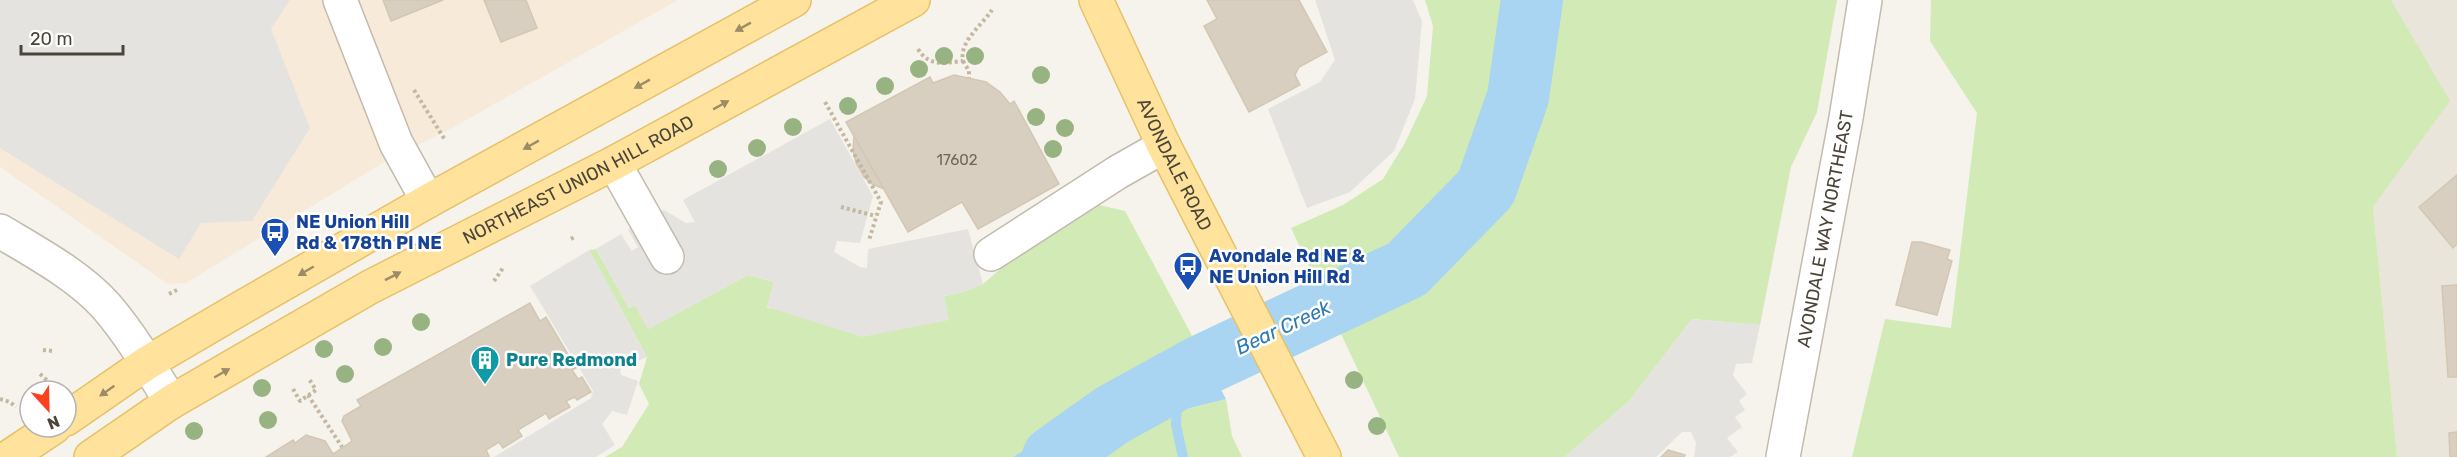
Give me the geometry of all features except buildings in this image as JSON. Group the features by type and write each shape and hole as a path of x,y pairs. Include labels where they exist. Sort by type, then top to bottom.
{"main road":[{"path":"78,411 147,363 428,201 794,0"},
{"name":"NORTHEAST UNION HILL ROAD","path":"91,457 171,402 370,287 614,163 913,0"},
{"name":"AVONDALE ROAD","path":"1096,0 1164,146 1325,456"},
{"path":"9,457 36,439"}],"street":[{"path":"340,0 396,143 428,201"},
{"name":"AVONDALE WAY NORTHEAST","path":"1784,457 1828,221 1865,0"},
{"path":"991,254 1118,172 1164,146"},
{"path":"614,163 667,257"},
{"path":"0,231 60,268 104,305 147,363 171,402"}],"path":[{"path":"969,78 969,71 961,53 964,43 981,27 992,10"},
{"path":"918,49 931,63 963,61"},
{"path":"409,82 445,140"},
{"path":"825,102 881,202 869,240"},
{"path":"841,207 876,216"},
{"path":"571,239 576,237"},
{"path":"494,281 503,268"},
{"path":"169,294 179,289"},
{"path":"43,350 53,351"},
{"path":"40,374 46,379"},
{"path":"292,389 300,401 316,390 309,379"},
{"path":"308,395 342,447"},
{"path":"0,399 16,407"}],"shaded area":[{"path":"0,0 678,0 454,127 386,161 186,283 168,284 0,167"},
{"path":"0,0 290,0 271,29 310,128 252,221 201,223 179,259 0,148"},
{"path":"1315,0 1413,0 1422,21 1415,99 1394,151 1350,192 1307,208 1268,109 1320,82 1335,60"},
{"path":"2386,0 2457,0 2457,457 2397,457 2373,207 2446,106"},
{"path":"830,119 873,196 860,243 837,241 834,252 860,267 867,268 868,249 968,229 983,284 944,296 949,320 862,337 767,307 774,282 748,275 648,329 635,305 629,308 596,249 621,234 632,251 638,247 628,230 664,210 686,223 695,222 683,200"},
{"path":"589,250 647,357 620,369 621,375 638,381 627,415 612,411 602,424 615,445 596,457 494,457 591,398 593,391 530,286"},
{"path":"1692,319 1760,325 1752,363 1736,364 1733,375 1747,394 1739,401 1745,410 1735,417 1742,427 1727,438 1738,452 1730,457 1694,457 1696,443 1691,432 1682,432 1656,457 1565,457 1630,400"}],"green space":[{"path":"1425,0 1837,0 1817,112 1791,167 1760,325 1692,319 1630,400 1565,457 1399,457 1291,228 1343,205 1383,179 1405,143 1427,96 1433,26"},
{"path":"1931,0 2391,0 2450,101 2373,207 2397,457 1852,457 1885,319 1951,328 1977,113 1930,41"},
{"path":"1099,205 1125,211 1196,343 1162,366 1135,371 1079,425 1054,432 1013,457 605,457 622,447 649,404 639,384 647,357 589,250 596,249 629,308 635,305 648,329 748,275 774,282 767,308 948,319 944,296 983,284 1033,241"},
{"path":"1226,399 1232,436 1242,457 1095,457 1174,412"}],"water":[{"path":"1196,343 1226,399 1174,412 1095,457 1013,457 1054,432 1079,425 1135,370 1162,366"}],"waterway":[{"name":"Bear Creek","path":"1053,457 1112,415 1203,365 1407,269 1486,188 1518,97 1532,0"},
{"path":"1177,398 1176,425 1183,457"}],"place":[{"name":"NE Union Hill Rd & 178th Pl NE","path":"275,258"},
{"name":"Avondale Rd NE & NE Union Hill Rd","path":"1188,292"},
{"name":"Pure Redmond","path":"485,386"}]}
